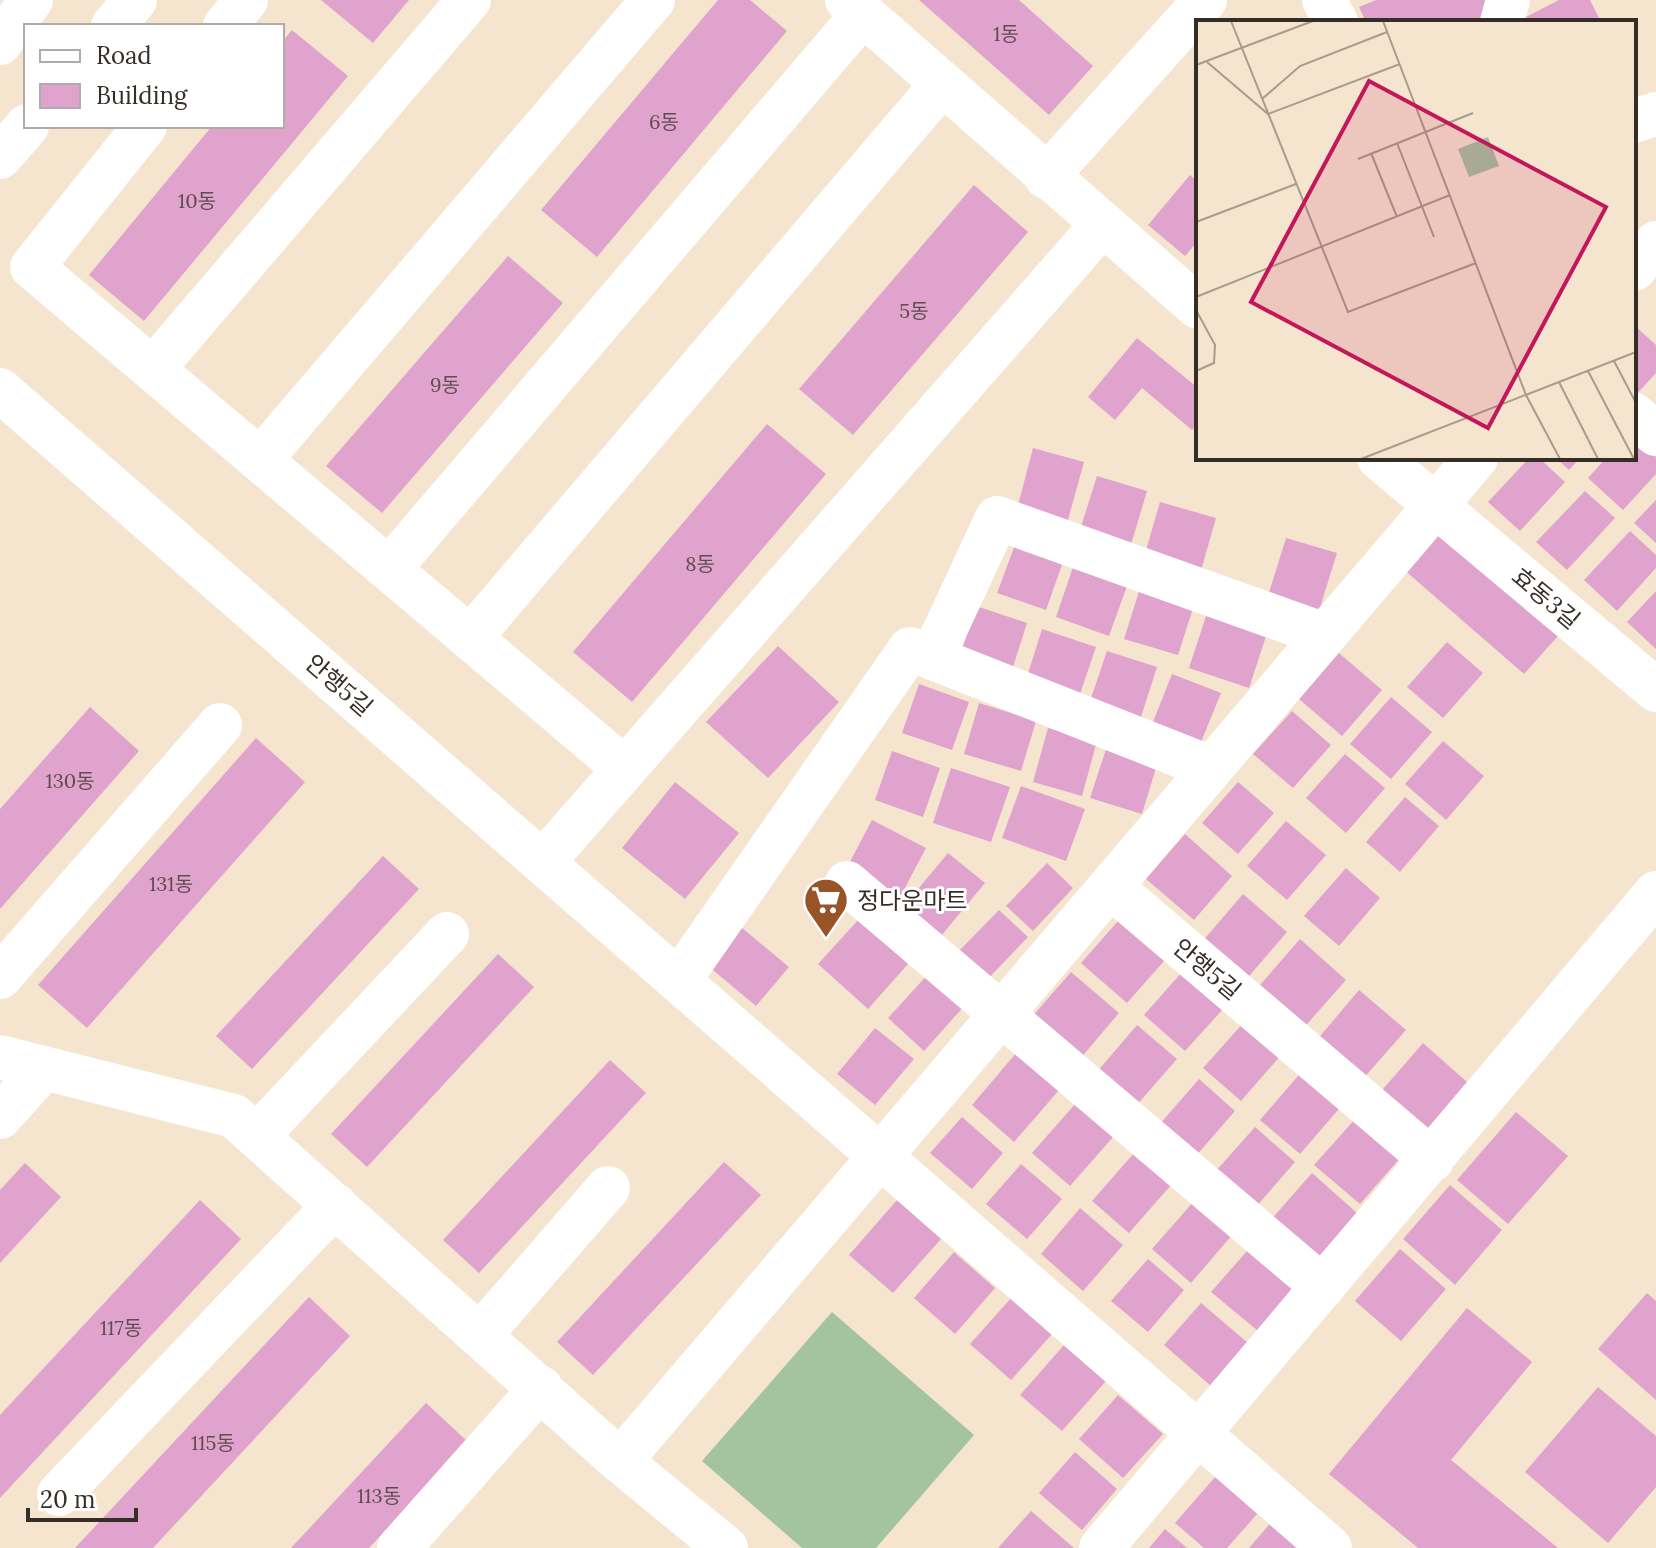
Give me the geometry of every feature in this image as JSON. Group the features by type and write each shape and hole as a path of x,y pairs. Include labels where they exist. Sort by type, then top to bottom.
{"street":[{"path":"0,43 31,0"},
{"path":"115,24 135,0"},
{"path":"227,24 246,0"},
{"path":"153,369 469,0"},
{"path":"260,460 653,0"},
{"path":"1046,177 1205,0"},
{"path":"1324,0 1335,20"},
{"path":"1503,20 1508,0"},
{"path":"389,569 855,7 1101,226 1196,305"},
{"path":"470,638 942,84"},
{"path":"1636,120 1656,114"},
{"path":"0,157 25,128"},
{"path":"143,128 32,267 625,769"},
{"path":"543,862 1101,226"},
{"path":"1636,267 1656,243"},
{"name":"안행5길","path":"0,390 1330,1548"},
{"path":"1636,417 1656,434"},
{"name":"효동3길","path":"1381,460 1656,690"},
{"path":"620,1461 1474,460"},
{"path":"932,658 997,518 1325,635"},
{"path":"679,980 910,649 1211,768"},
{"path":"0,977 220,725"},
{"path":"847,883 1323,1287"},
{"name":"안행5길","path":"1111,887 1432,1160"},
{"path":"1101,1548 1656,893"},
{"path":"257,1136 447,934"},
{"path":"0,1057 234,1116 620,1461 726,1548"},
{"path":"0,1117 44,1068"},
{"path":"481,1334 608,1188"},
{"path":"59,1494 335,1205"},
{"path":"399,1548 541,1388"}],"green space":[{"path":"832,1312 974,1435 876,1548 802,1548 702,1461"}],"building":[{"path":"321,0 409,0 373,43"},
{"path":"718,0 750,0 787,31 597,257 541,210"},
{"path":"919,0 1019,0 1093,66 1049,115"},
{"path":"1376,0 1486,0 1487,20 1365,20 1359,7"},
{"path":"1559,0 1590,0 1600,20 1522,20"},
{"path":"292,30 348,76 144,321 89,275 210,128 284,128 284,40"},
{"path":"1190,175 1196,180 1196,243 1185,256 1148,225"},
{"path":"974,185 1028,232 853,435 799,389"},
{"path":"508,256 563,303 382,513 326,466"},
{"path":"1636,327 1656,345 1656,373 1636,395"},
{"path":"1137,338 1196,386 1196,425 1192,430 1142,388 1115,420 1088,397"},
{"path":"767,424 826,474 632,702 573,652"},
{"path":"1636,439 1656,457 1656,474 1623,510 1588,478 1604,460 1636,460"},
{"path":"1033,448 1084,462 1066,527 1016,513"},
{"path":"1527,460 1541,460 1565,482 1520,531 1488,502"},
{"path":"1558,460 1578,460 1569,470"},
{"path":"1097,476 1147,491 1130,548 1079,533"},
{"path":"1585,491 1615,518 1567,570 1536,542"},
{"path":"1656,500 1656,543 1634,523"},
{"path":"1160,502 1216,518 1200,574 1144,557"},
{"path":"1436,529 1558,636 1524,674 1402,568"},
{"path":"1630,531 1656,555 1656,568 1617,611 1584,580"},
{"path":"1286,538 1337,553 1318,614 1267,599"},
{"path":"1015,545 1063,562 1046,610 997,593"},
{"path":"1073,567 1127,586 1109,636 1056,617"},
{"path":"1141,585 1195,602 1178,655 1124,639"},
{"path":"1656,591 1656,649 1627,622"},
{"path":"976,606 1027,623 1012,670 961,653"},
{"path":"1208,610 1268,630 1249,688 1189,668"},
{"path":"1042,629 1096,647 1079,697 1026,680"},
{"path":"1447,642 1483,673 1443,718 1407,687"},
{"path":"778,646 839,702 768,778 706,722"},
{"path":"1107,651 1157,667 1140,720 1089,704"},
{"path":"1339,653 1382,690 1342,736 1299,699"},
{"path":"1172,674 1221,693 1199,747 1151,727"},
{"path":"919,684 969,702 952,750 902,733"},
{"path":"1391,697 1432,732 1391,779 1350,744"},
{"path":"979,703 1036,721 1021,771 964,754"},
{"path":"90,707 139,751 0,909 0,809"},
{"path":"1292,711 1331,745 1293,788 1253,754"},
{"path":"1048,728 1097,741 1082,796 1033,782"},
{"path":"256,738 305,782 87,1028 38,985"},
{"path":"1443,741 1484,776 1446,820 1405,784"},
{"path":"1108,743 1159,758 1142,814 1090,798"},
{"path":"892,751 940,768 923,817 875,800"},
{"path":"1345,754 1385,788 1346,833 1306,798"},
{"path":"951,768 1010,787 991,842 933,823"},
{"path":"675,782 739,833 685,899 622,848"},
{"path":"1238,782 1274,813 1238,854 1202,823"},
{"path":"1021,786 1085,809 1066,861 1002,838"},
{"path":"1405,797 1439,826 1400,872 1366,842"},
{"path":"872,820 926,848 898,901 844,873"},
{"path":"1286,821 1326,855 1287,900 1247,866"},
{"path":"1185,834 1232,876 1194,920 1146,879"},
{"path":"948,853 985,883 941,936 904,906"},
{"path":"383,856 419,889 252,1069 216,1036"},
{"path":"1047,863 1073,888 1033,931 1006,906"},
{"path":"1346,868 1380,898 1339,946 1304,916"},
{"path":"1243,894 1287,932 1244,982 1200,944"},
{"path":"999,910 1028,937 985,982 956,954"},
{"path":"859,919 908,964 868,1009 818,964"},
{"path":"1119,920 1165,960 1127,1003 1081,963"},
{"path":"741,927 789,967 756,1006 708,966"},
{"path":"1300,939 1346,980 1300,1032 1254,992"},
{"path":"498,954 534,987 367,1167 331,1134"},
{"path":"931,971 967,1003 924,1051 888,1018"},
{"path":"1071,972 1119,1013 1079,1060 1031,1018"},
{"path":"1182,972 1224,1008 1185,1051 1144,1015"},
{"path":"1359,990 1406,1030 1362,1080 1316,1041"},
{"path":"1245,1021 1282,1054 1241,1101 1203,1068"},
{"path":"1137,1025 1177,1059 1135,1107 1096,1073"},
{"path":"875,1028 914,1059 875,1105 837,1074"},
{"path":"1423,1043 1467,1082 1422,1135 1377,1096"},
{"path":"1017,1052 1060,1089 1014,1142 972,1105"},
{"path":"610,1060 646,1093 479,1273 443,1240"},
{"path":"1304,1069 1344,1103 1300,1154 1260,1120"},
{"path":"1199,1079 1235,1111 1195,1157 1159,1125"},
{"path":"1076,1103 1114,1136 1070,1186 1032,1153"},
{"path":"1516,1112 1568,1156 1508,1224 1457,1180"},
{"path":"962,1117 1003,1153 972,1189 930,1153"},
{"path":"1356,1118 1401,1157 1360,1204 1314,1165"},
{"path":"1255,1127 1295,1162 1256,1207 1215,1172"},
{"path":"1135,1152 1172,1184 1129,1233 1092,1201"},
{"path":"724,1162 761,1195 593,1375 557,1342"},
{"path":"25,1163 61,1197 0,1263 0,1190"},
{"path":"1021,1164 1062,1199 1027,1239 986,1204"},
{"path":"1312,1173 1357,1213 1313,1263 1268,1223"},
{"path":"1450,1185 1502,1230 1455,1285 1403,1239"},
{"path":"200,1200 241,1239 0,1498 0,1415"},
{"path":"897,1200 941,1239 893,1293 849,1255"},
{"path":"1195,1200 1233,1234 1191,1283 1152,1249"},
{"path":"1080,1208 1123,1245 1083,1291 1041,1254"},
{"path":"1254,1243 1300,1283 1258,1331 1211,1292"},
{"path":"1400,1249 1446,1289 1401,1341 1355,1301"},
{"path":"954,1252 995,1288 955,1334 914,1298"},
{"path":"1148,1259 1184,1290 1148,1332 1111,1301"},
{"path":"1647,1293 1656,1301 1656,1400 1598,1349"},
{"path":"309,1297 350,1336 153,1548 75,1548"},
{"path":"1012,1297 1053,1333 1011,1380 970,1344"},
{"path":"1201,1303 1248,1343 1211,1386 1164,1345"},
{"path":"1467,1308 1532,1362 1451,1460 1558,1548 1418,1548 1329,1474"},
{"path":"1064,1345 1106,1381 1062,1431 1020,1395"},
{"path":"1598,1387 1656,1436 1656,1487 1608,1543 1525,1472"},
{"path":"1118,1395 1163,1434 1123,1478 1079,1439"},
{"path":"426,1403 468,1442 369,1548 291,1548"},
{"path":"1075,1452 1117,1489 1082,1530 1039,1493"},
{"path":"1216,1476 1258,1513 1227,1548 1204,1548 1175,1523"},
{"path":"1031,1511 1074,1548 998,1548"},
{"path":"1274,1519 1308,1548 1249,1548"},
{"path":"1165,1529 1187,1548 1149,1548"}],"place":[{"name":"정다운마트","path":"826,939"}]}
